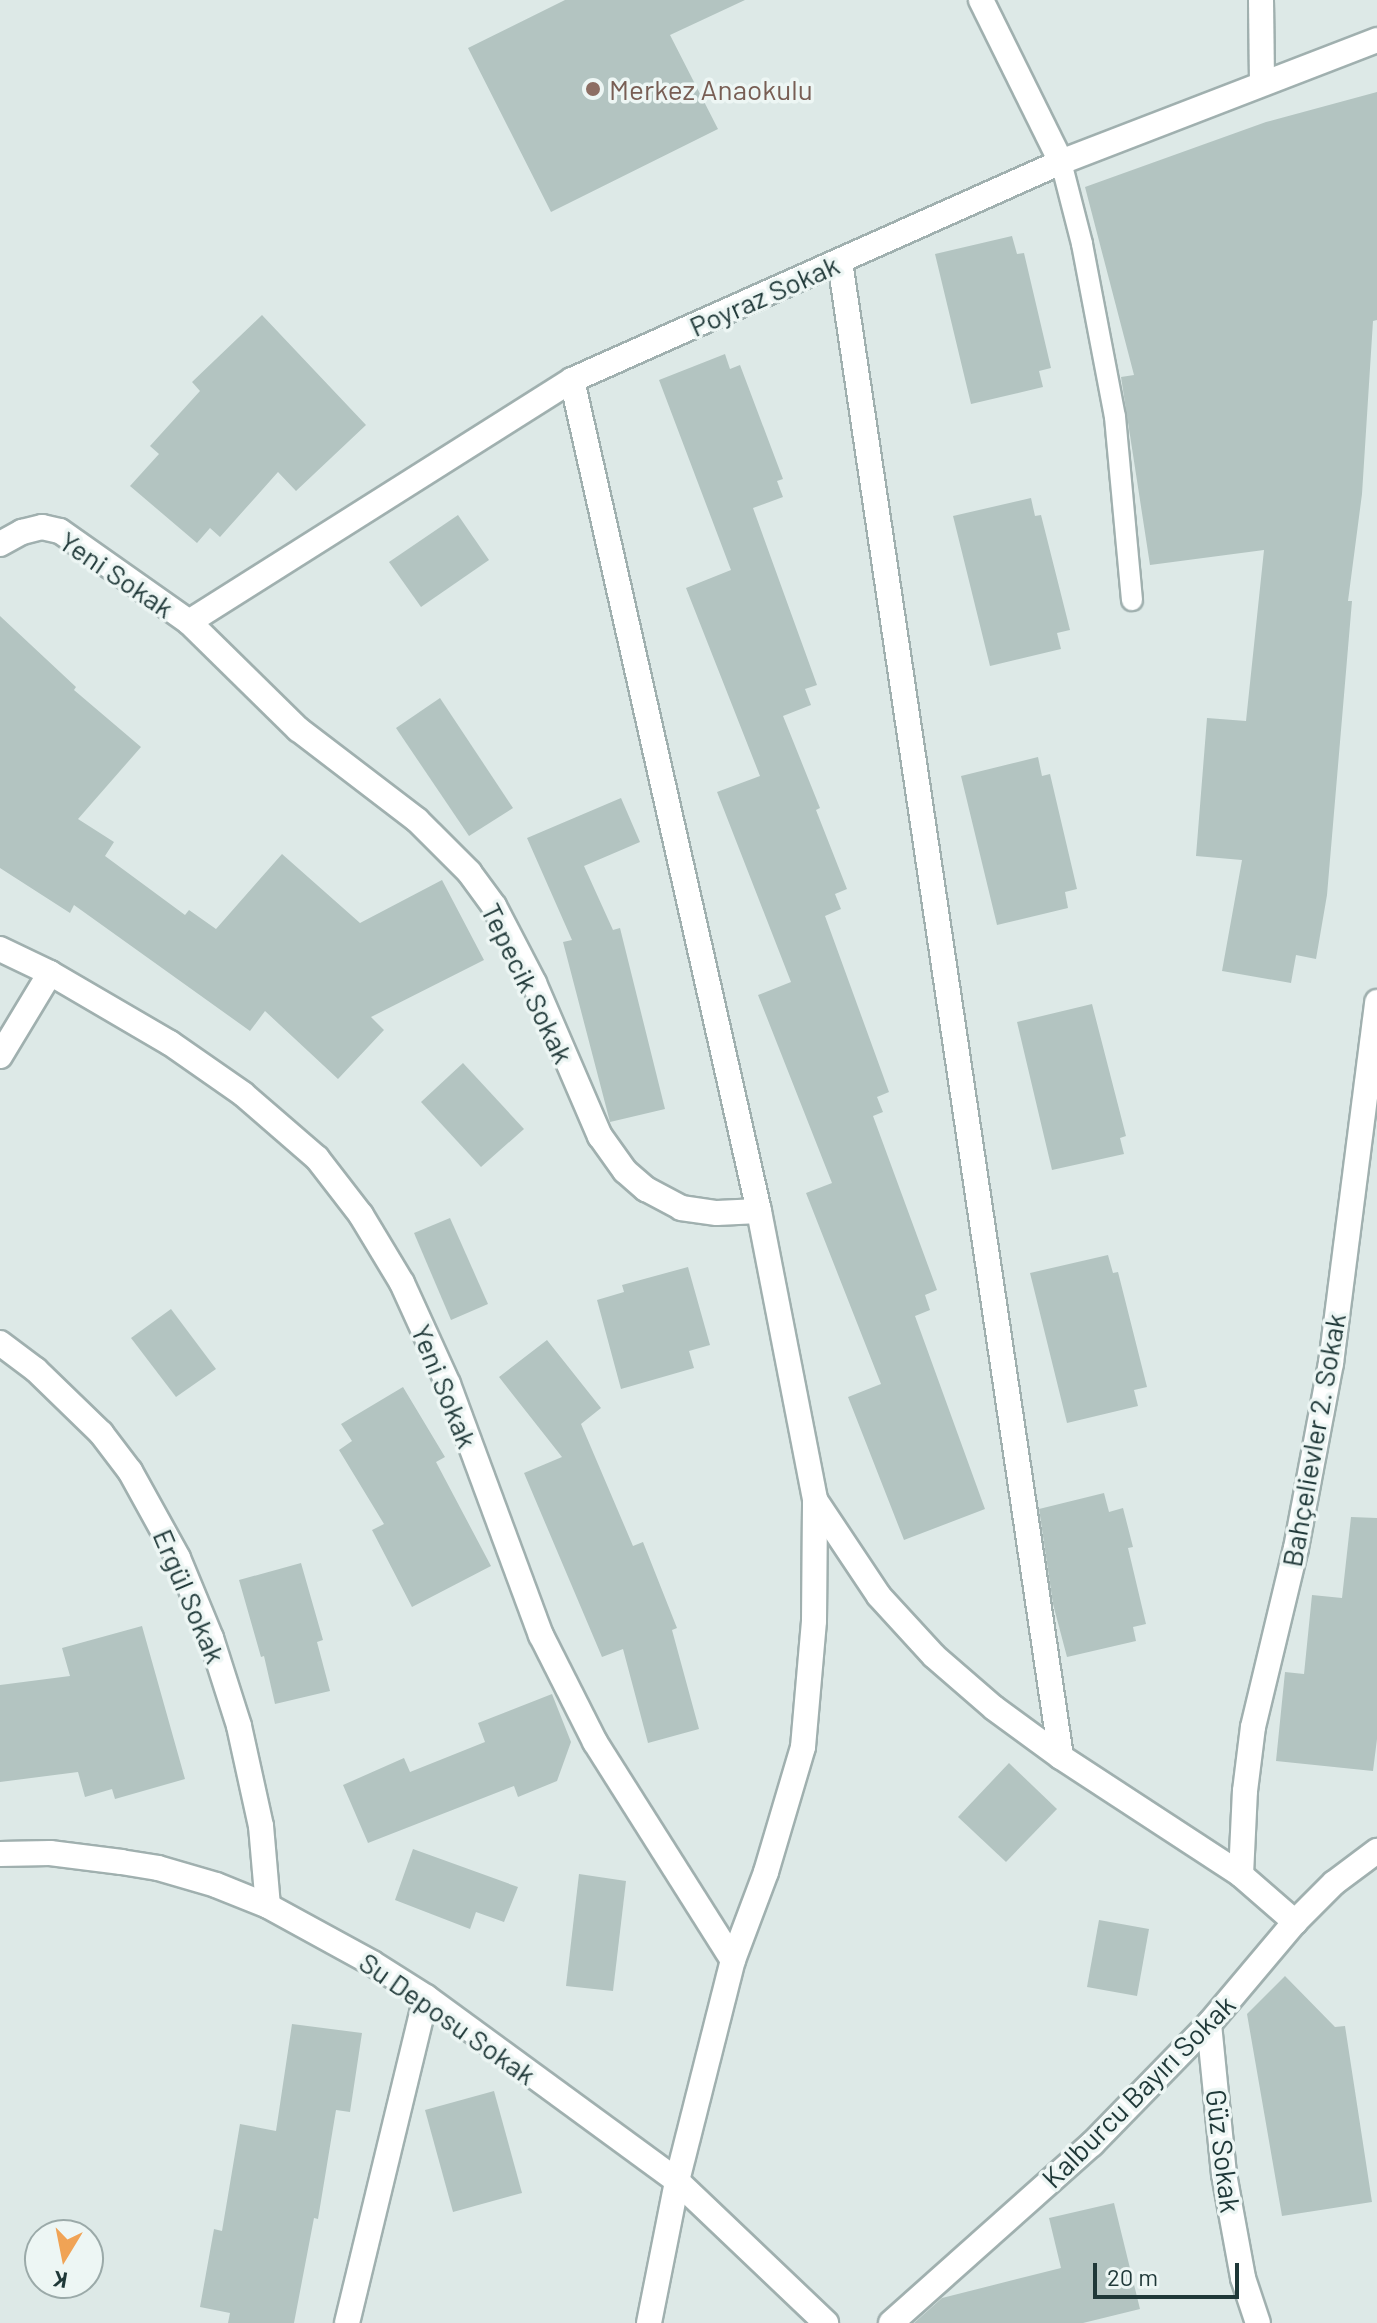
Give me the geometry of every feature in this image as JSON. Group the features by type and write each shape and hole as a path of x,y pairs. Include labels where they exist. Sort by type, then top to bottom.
{"street":[{"path":"981,0 1061,162"},
{"path":"1261,0 1262,82"},
{"name":"Poyraz Sokak","path":"189,622 572,380 1061,162 1377,40"},
{"path":"840,262 1061,1757"},
{"path":"572,380 759,1211 815,1500 814,1621 803,1747 766,1872 733,1960 677,2181 649,2323"},
{"name":"Yeni Sokak","path":"0,544 22,532 42,527 60,531 189,622"},
{"name":"Tepecik Sokak","path":"189,622 298,729 417,820 469,872 494,906 516,946 600,1136 625,1171 654,1195 681,1208 717,1213 759,1211"},
{"name":"Yeni Sokak","path":"0,949 50,973 170,1043 243,1094 317,1158 361,1215 402,1283 448,1384 541,1635 595,1742 733,1960"},
{"path":"0,1056 50,973"},
{"name":"Bahçelievler 2. Sokak","path":"1241,1875 1245,1791 1253,1727 1296,1548 1331,1363 1377,1002"},
{"name":"Ergül Sokak","path":"0,1343 60,1391 101,1433 130,1471 178,1558 211,1638 239,1726 261,1826 268,1906"},
{"path":"815,1500 879,1596 934,1656 994,1708 1061,1757 1241,1875 1295,1922"},
{"name":"Kalburcu Bayırı Sokak","path":"891,2323 1092,2144 1209,2024 1295,1922 1334,1883 1377,1851"},
{"name":"Su Deposu Sokak","path":"0,1854 50,1853 158,1868 216,1885 268,1906 426,1997 677,2181 826,2323"},
{"path":"347,2323 426,1997"},
{"name":"Güz Sokak","path":"1209,2024 1224,2174 1243,2278 1258,2323"}],"lane":[{"path":"1061,162 1082,244 1115,417 1132,600"}],"building":[{"name":"Merkez Anaokulu","path":"565,0 745,0 670,35 718,129 551,212 468,48"},
{"path":"1377,92 1377,320 1373,321 1362,494 1348,601 1352,601 1327,895 1316,959 1296,955 1291,983 1222,971 1242,860 1196,856 1207,718 1246,721 1264,550 1150,565 1121,377 1134,375 1085,187 1266,122"},
{"path":"1012,236 1017,254 1024,253 1051,368 1039,371 1043,387 971,404 935,254"},
{"path":"262,315 366,425 296,491 278,472 220,537 210,528 197,543 130,486 159,454 150,446 200,391 192,382"},
{"path":"725,354 730,369 740,365 783,479 777,481 783,497 753,508 817,685 805,689 811,705 783,716 820,808 816,810 847,889 835,894 841,909 825,916 889,1092 877,1097 883,1112 873,1116 937,1290 925,1295 930,1310 915,1316 985,1509 904,1540 848,1397 881,1384 806,1193 832,1183 758,995 791,982 717,792 760,776 686,588 731,570 659,380"},
{"path":"1031,498 1035,516 1041,515 1070,630 1057,633 1061,649 990,666 953,516"},
{"path":"458,515 489,560 421,607 389,562"},
{"path":"0,616 76,687 74,690 141,747 78,819 114,842 105,856 185,915 189,910 216,929 282,854 360,923 442,880 484,960 371,1017 384,1030 338,1079 265,1011 250,1031 74,905 70,913 0,868"},
{"path":"440,698 513,808 469,836 396,728"},
{"path":"1038,757 1042,776 1050,774 1077,889 1065,892 1068,908 997,925 961,776"},
{"path":"621,798 640,842 584,866 613,930 620,928 665,1109 610,1122 563,942 572,940 527,838"},
{"path":"1092,1004 1126,1136 1120,1138 1124,1154 1052,1170 1017,1022"},
{"path":"463,1063 524,1129 481,1167 421,1102"},
{"path":"450,1218 488,1304 451,1320 414,1233"},
{"path":"1108,1255 1113,1273 1118,1272 1147,1387 1134,1390 1138,1406 1067,1423 1030,1273"},
{"path":"688,1267 710,1345 689,1351 694,1368 621,1389 597,1300 624,1292 622,1285"},
{"path":"171,1309 216,1369 176,1397 131,1338"},
{"path":"547,1340 601,1408 581,1424 633,1546 643,1542 677,1628 672,1630 699,1729 648,1743 623,1649 602,1657 524,1473 562,1457 499,1377"},
{"path":"403,1387 445,1457 436,1462 491,1566 412,1607 372,1530 384,1524 339,1450 352,1441 341,1424"},
{"path":"1104,1493 1109,1512 1123,1508 1133,1547 1128,1548 1146,1624 1133,1627 1136,1641 1067,1657 1053,1604 1039,1509"},
{"path":"1351,1517 1377,1518 1377,1739 1373,1771 1276,1761 1285,1672 1304,1674 1312,1595 1342,1598"},
{"path":"301,1563 323,1640 317,1642 330,1691 275,1704 264,1656 261,1657 239,1580"},
{"path":"142,1626 185,1779 115,1799 112,1789 85,1797 78,1772 0,1782 0,1685 70,1676 62,1648"},
{"path":"552,1694 571,1742 557,1781 518,1797 514,1786 368,1843 343,1785 404,1758 410,1772 485,1742 478,1723"},
{"path":"1009,1763 1057,1809 1006,1862 958,1817"},
{"path":"413,1849 518,1887 504,1922 476,1912 470,1929 395,1900"},
{"path":"579,1874 626,1881 613,1991 566,1986"},
{"path":"1099,1920 1149,1929 1137,1996 1087,1987"},
{"path":"1285,1976 1335,2027 1345,2026 1372,2202 1282,2216 1247,2014"},
{"path":"292,2024 362,2033 350,2112 336,2110 318,2219 314,2218 294,2323 228,2323 230,2313 200,2307 214,2229 222,2231 240,2124 276,2131"},
{"path":"494,2091 522,2193 453,2212 425,2110"},
{"path":"1114,2203 1140,2309 1083,2323 914,2323 942,2298 1061,2268 1049,2218"}],"place":[{"name":"Merkez Anaokulu","path":"593,89"}]}
